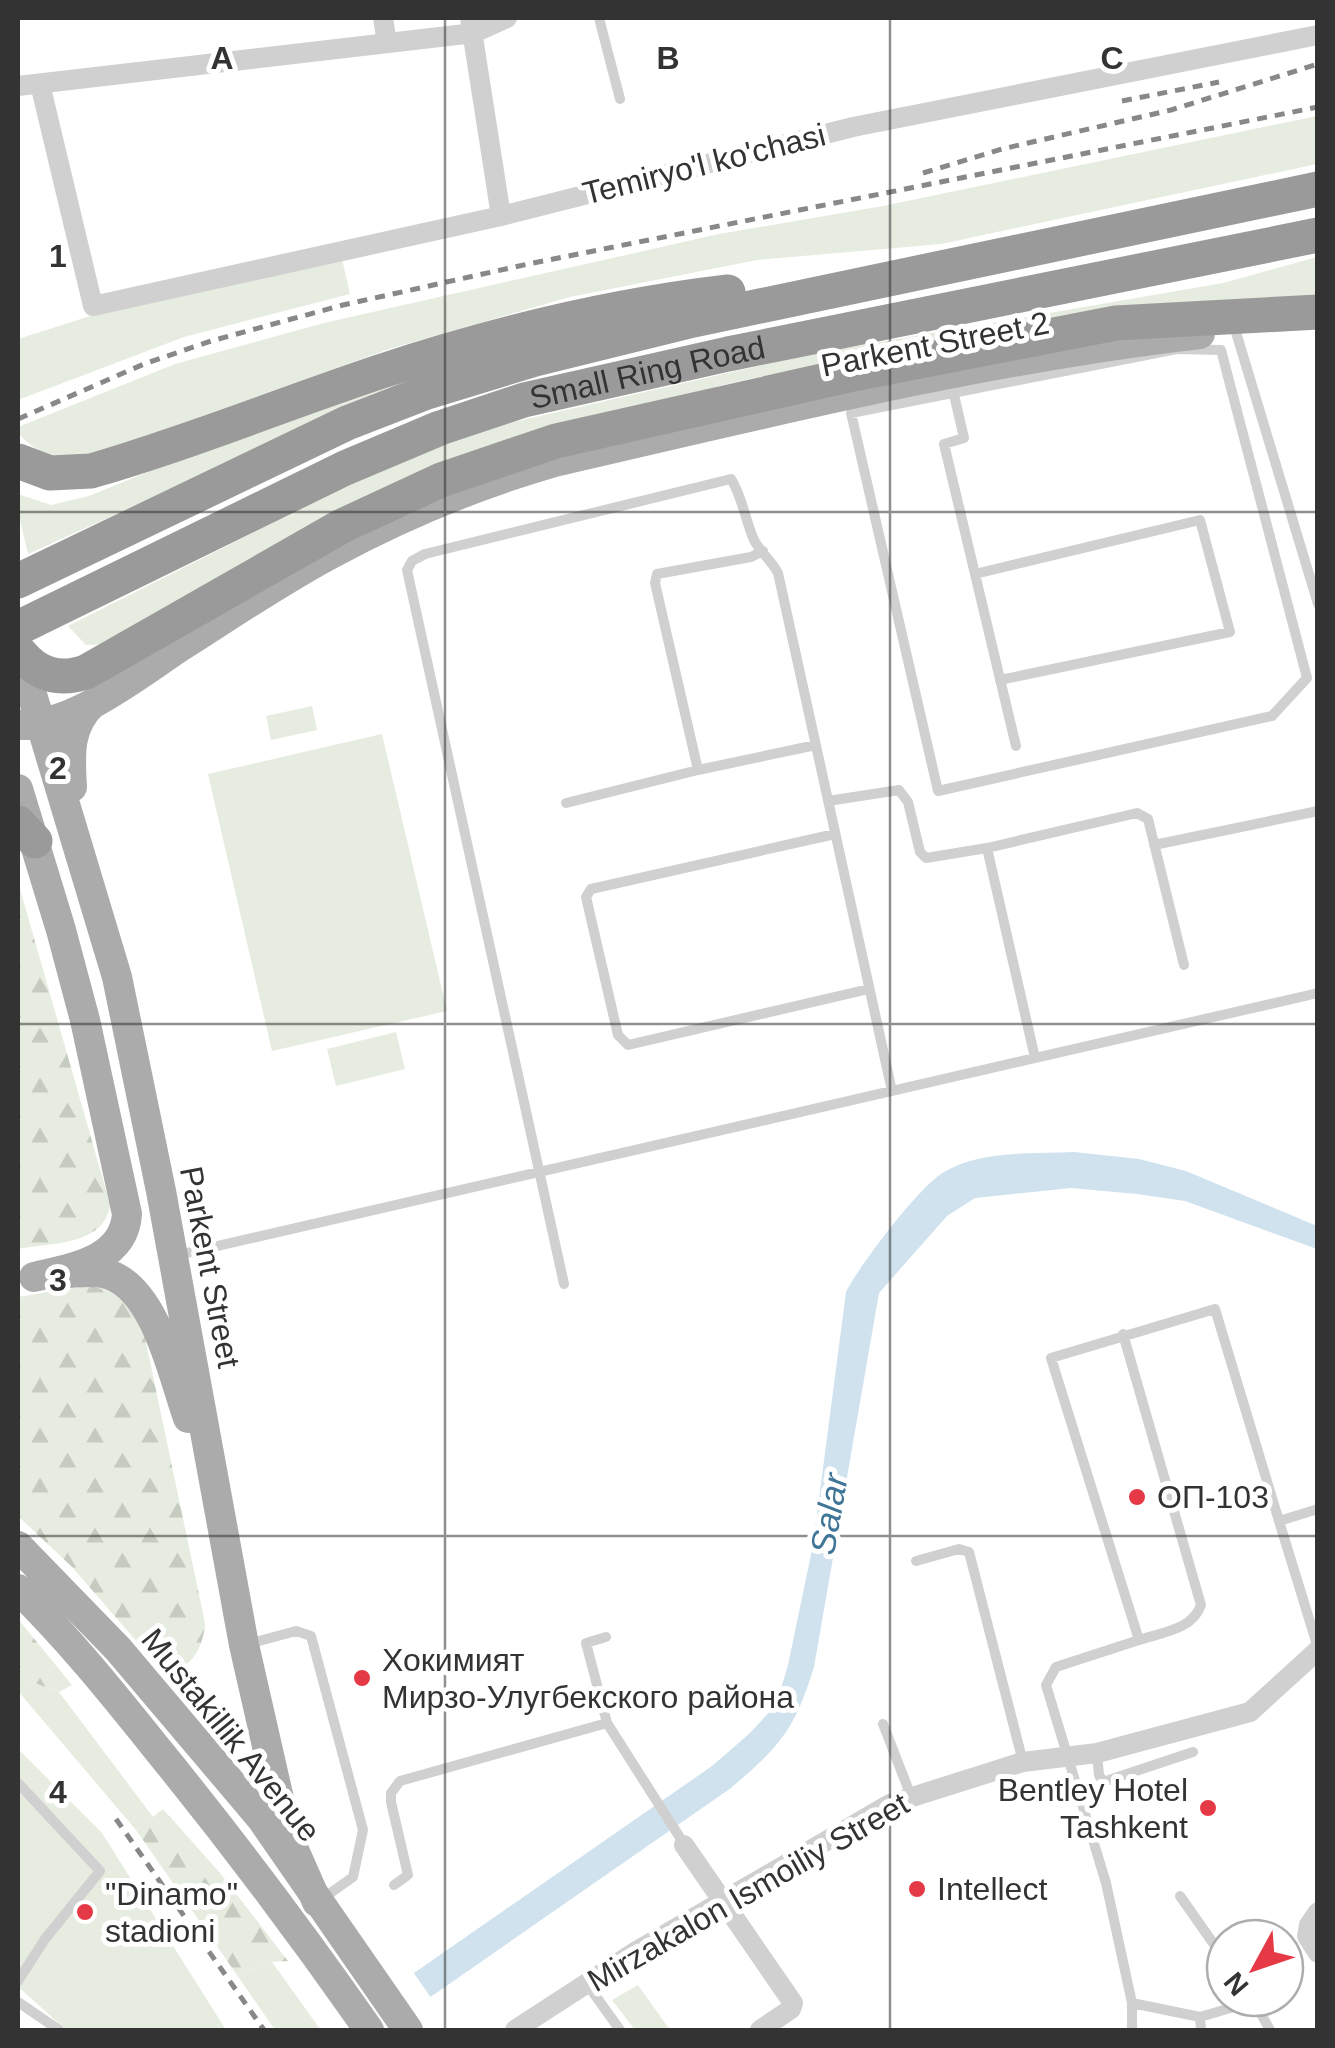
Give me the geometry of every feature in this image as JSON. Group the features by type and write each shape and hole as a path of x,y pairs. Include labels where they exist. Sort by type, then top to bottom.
{"highway":[{"name":"Small Ring Road","path":"18,581 347,423 427,392 535,359 942,266 1318,189"},
{"name":"Small Ring Road","path":"18,643 88,594 345,468 440,428 524,400 728,354 1318,235"},
{"path":"18,461 50,473 91,470 383,371 528,327 590,313 667,299 942,266"},
{"path":"18,643 36,670 51,676 86,672 342,526 441,480 498,459 593,433 948,366 1116,323 1318,312"}],"main road":[{"name":"Parkent Street 2","path":"30,724 93,703 286,580 371,533 460,493 554,462 948,366 1236,330 1318,328"},
{"name":"Parkent Street","path":"18,643 30,724 75,830 117,976 244,1644 288,1834 317,1902"},
{"path":"75,830 72,735 79,718 93,703"},
{"path":"18,788 26,832 85,1020 126,1198 127,1222 111,1249 91,1261 26,1279"},
{"path":"26,1279 82,1272 107,1274 137,1294 158,1332 219,1506"},
{"name":"Mustakillik Avenue","path":"18,1546 78,1605 260,1818 317,1902 369,2030"},
{"name":"Mustakillik Avenue","path":"18,1589 93,1670 230,1838 342,1964 408,2030"}],"street":[{"path":"383,18 387,43"},
{"path":"18,86 387,43 507,18"},
{"path":"1313,18 1318,32"},
{"path":"472,25 502,216"},
{"name":"Temiryo'l ko'chasi","path":"40,84 93,306 502,216 852,126 1318,32"},
{"name":"Mirzakalon Ismoiliy Street","path":"515,2030 723,1901 890,1804 1023,1762 1098,1753 1250,1712 1318,1649"},
{"path":"684,1845 793,2003 791,2009 760,2030"},
{"path":"1316,1913 1307,1936 1318,1953"}],"lane":[{"path":"599,18 620,99"},
{"path":"1236,330 1318,604"},
{"path":"1176,349 1221,350 1307,678 1272,716 938,791 851,413 1176,349"},
{"path":"948,366 964,438 944,444 1016,746"},
{"path":"564,1284 408,570 412,561 424,554 731,479 739,491 755,544 778,573 892,1092"},
{"path":"975,574 1200,520 1230,632 1000,680"},
{"path":"698,770 655,583 657,574 763,552"},
{"path":"566,802 816,745"},
{"path":"828,801 898,790 908,802 920,852 926,858 988,848 1137,813 1148,819 1184,965"},
{"path":"1154,844 1318,811"},
{"path":"835,834 592,890 586,897 618,1035 628,1045 869,990"},
{"path":"988,848 1034,1058"},
{"path":"173,1256 1318,993"},
{"path":"1139,1640 1052,1358 1215,1309 1318,1649"},
{"path":"1123,1334 1201,1604 1197,1616 1186,1625 1056,1667 1046,1684 1106,1883 1132,2003 1132,2030"},
{"path":"1279,1521 1318,1509"},
{"path":"916,1561 959,1549 968,1552 1023,1762"},
{"path":"244,1644 296,1631 311,1636 362,1830 354,1877 317,1902"},
{"path":"606,1637 586,1643 607,1723 684,1845"},
{"path":"394,1886 408,1876 391,1802 391,1793 400,1781 607,1723"},
{"path":"883,1724 910,1796"},
{"path":"1098,1753 1103,1782 1193,1752"},
{"path":"18,1783 100,1872 45,1939 18,1981"},
{"path":"1180,1896 1205,1932"},
{"path":"587,1984 620,2030"},
{"path":"18,2002 58,2030"},
{"path":"1132,2003 1205,2015"},
{"path":"1200,2017 1201,2030"}],"green space":[{"path":"1317,116 1317,164 941,244 757,260 570,297 389,349 93,455 71,457 43,452 18,433 18,427 175,364 324,323 719,234 883,206"},
{"path":"1317,257 1317,297 1014,332 864,356 715,387 115,644 86,645 68,626 403,457 492,427 811,354 1223,283"},
{"path":"342,259 350,294 184,337 18,400 18,339 106,311"},
{"path":"578,331 333,416 28,554 18,494 51,505 89,496 271,422 407,377"},
{"path":"312,706 317,730 271,740 266,716"},
{"path":"382,734 447,1011 272,1051 208,774"},
{"path":"18,882 110,1204 106,1218 87,1235 18,1249"},
{"path":"396,1032 405,1069 336,1086 327,1049"},
{"path":"86,1286 108,1291 123,1302 145,1338 205,1623 197,1651 177,1669 158,1666 72,1567 18,1516 18,1297"},
{"path":"18,1619 72,1685 59,1692 18,1677"},
{"path":"18,1677 59,1692 153,1817 136,1830 18,1691"},
{"name":"\"Dinamo\" stadioni","path":"18,1749 102,1833 226,2030 66,2030 18,1990"},
{"path":"163,1809 220,1873 288,1961 272,1962 237,1975 136,1830"},
{"path":"272,1962 320,2029 275,2030 237,1975"},
{"path":"638,1985 670,2030 635,2030 612,2000"}],"water":[{"name":"Salar","path":"1074,1152 1139,1159 1186,1171 1317,1226 1317,1249 1185,1201 1071,1188 975,1198 947,1216 879,1293 814,1667 800,1707 784,1735 731,1788 383,2030 332,2030 712,1766 776,1705 813,1545 846,1292 891,1227 944,1172 991,1157"}],"pier":[{"path":"411,1969 434,2002 392,2030 327,2030"}],"railway":[{"path":"923,173 1002,149 1171,110 1318,64"},
{"path":"1122,101 1219,82"},
{"path":"18,419 144,364 211,341 343,305 528,264 1318,107"},
{"path":"116,1819 264,2030"}],"place":[{"name":"ОП-103","path":"1137,1497"},
{"name":"Хокимият Мирзо-Улугбекского района","path":"362,1678"},
{"name":"Bentley Hotel Tashkent","path":"1208,1808"},
{"name":"Intellect","path":"917,1889"},
{"name":"\"Dinamo\" stadioni","path":"85,1912"}]}
